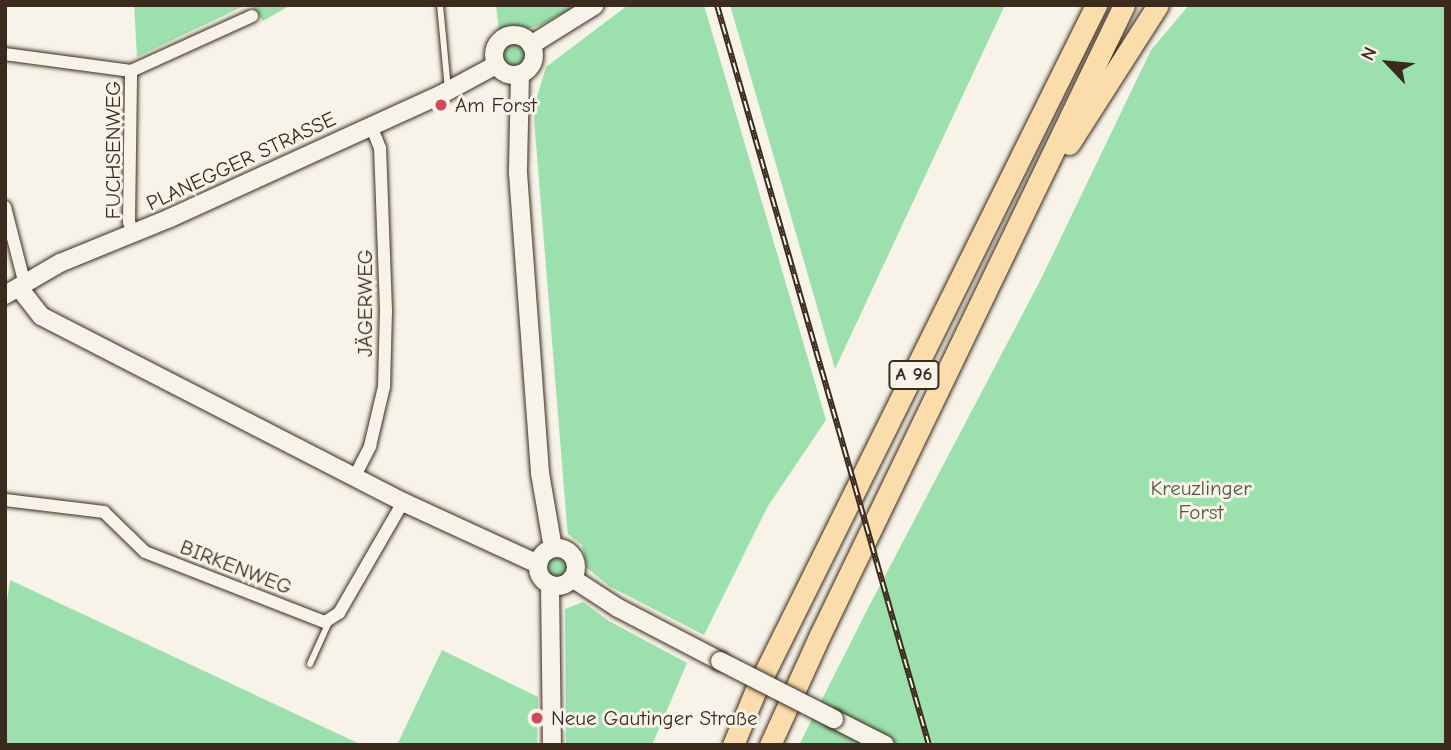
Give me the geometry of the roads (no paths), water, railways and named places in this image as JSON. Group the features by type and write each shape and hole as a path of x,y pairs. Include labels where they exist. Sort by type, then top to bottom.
{"highway":[{"name":"A 96","path":"733,745 755,692 1096,5"},
{"name":"A 96","path":"770,745 820,635 1124,5"},
{"path":"1032,198 1158,5"}],"street":[{"path":"531,45 595,5"},
{"name":"FUCHSENWEG","path":"135,234 129,222 131,71 252,16"},
{"path":"531,45 516,35 503,38 495,48 508,71 517,120 518,173 540,473 553,548"},
{"path":"508,71 531,64 531,45"},
{"path":"5,54 131,71"},
{"name":"PLANEGGER STRASSE","path":"17,290 60,262 135,234 448,91 508,71"},
{"name":"JÄGERWEG","path":"355,476 370,446 384,387 386,310 380,148 371,127"},
{"path":"5,207 17,290 41,316 404,502 538,564"},
{"name":"BIRKENWEG","path":"5,500 104,512 145,552 318,620 329,620"},
{"path":"329,620 339,613 404,502"},
{"path":"553,548 571,554 576,565 572,578 562,585 550,585 540,576 538,564 543,553 553,548"},
{"path":"572,578 618,608 885,745"},
{"path":"550,585 552,745"}],"lane":[{"path":"440,5 448,91"},
{"path":"310,664 329,620"}],"railway":[{"path":"717,5 929,745"}],"place":[{"name":"Am Forst","path":"441,105"},
{"name":"Neue Gautinger Straße","path":"537,718"}],"park label":[{"name":"Kreuzlinger Forst","path":"1201,500"}]}
